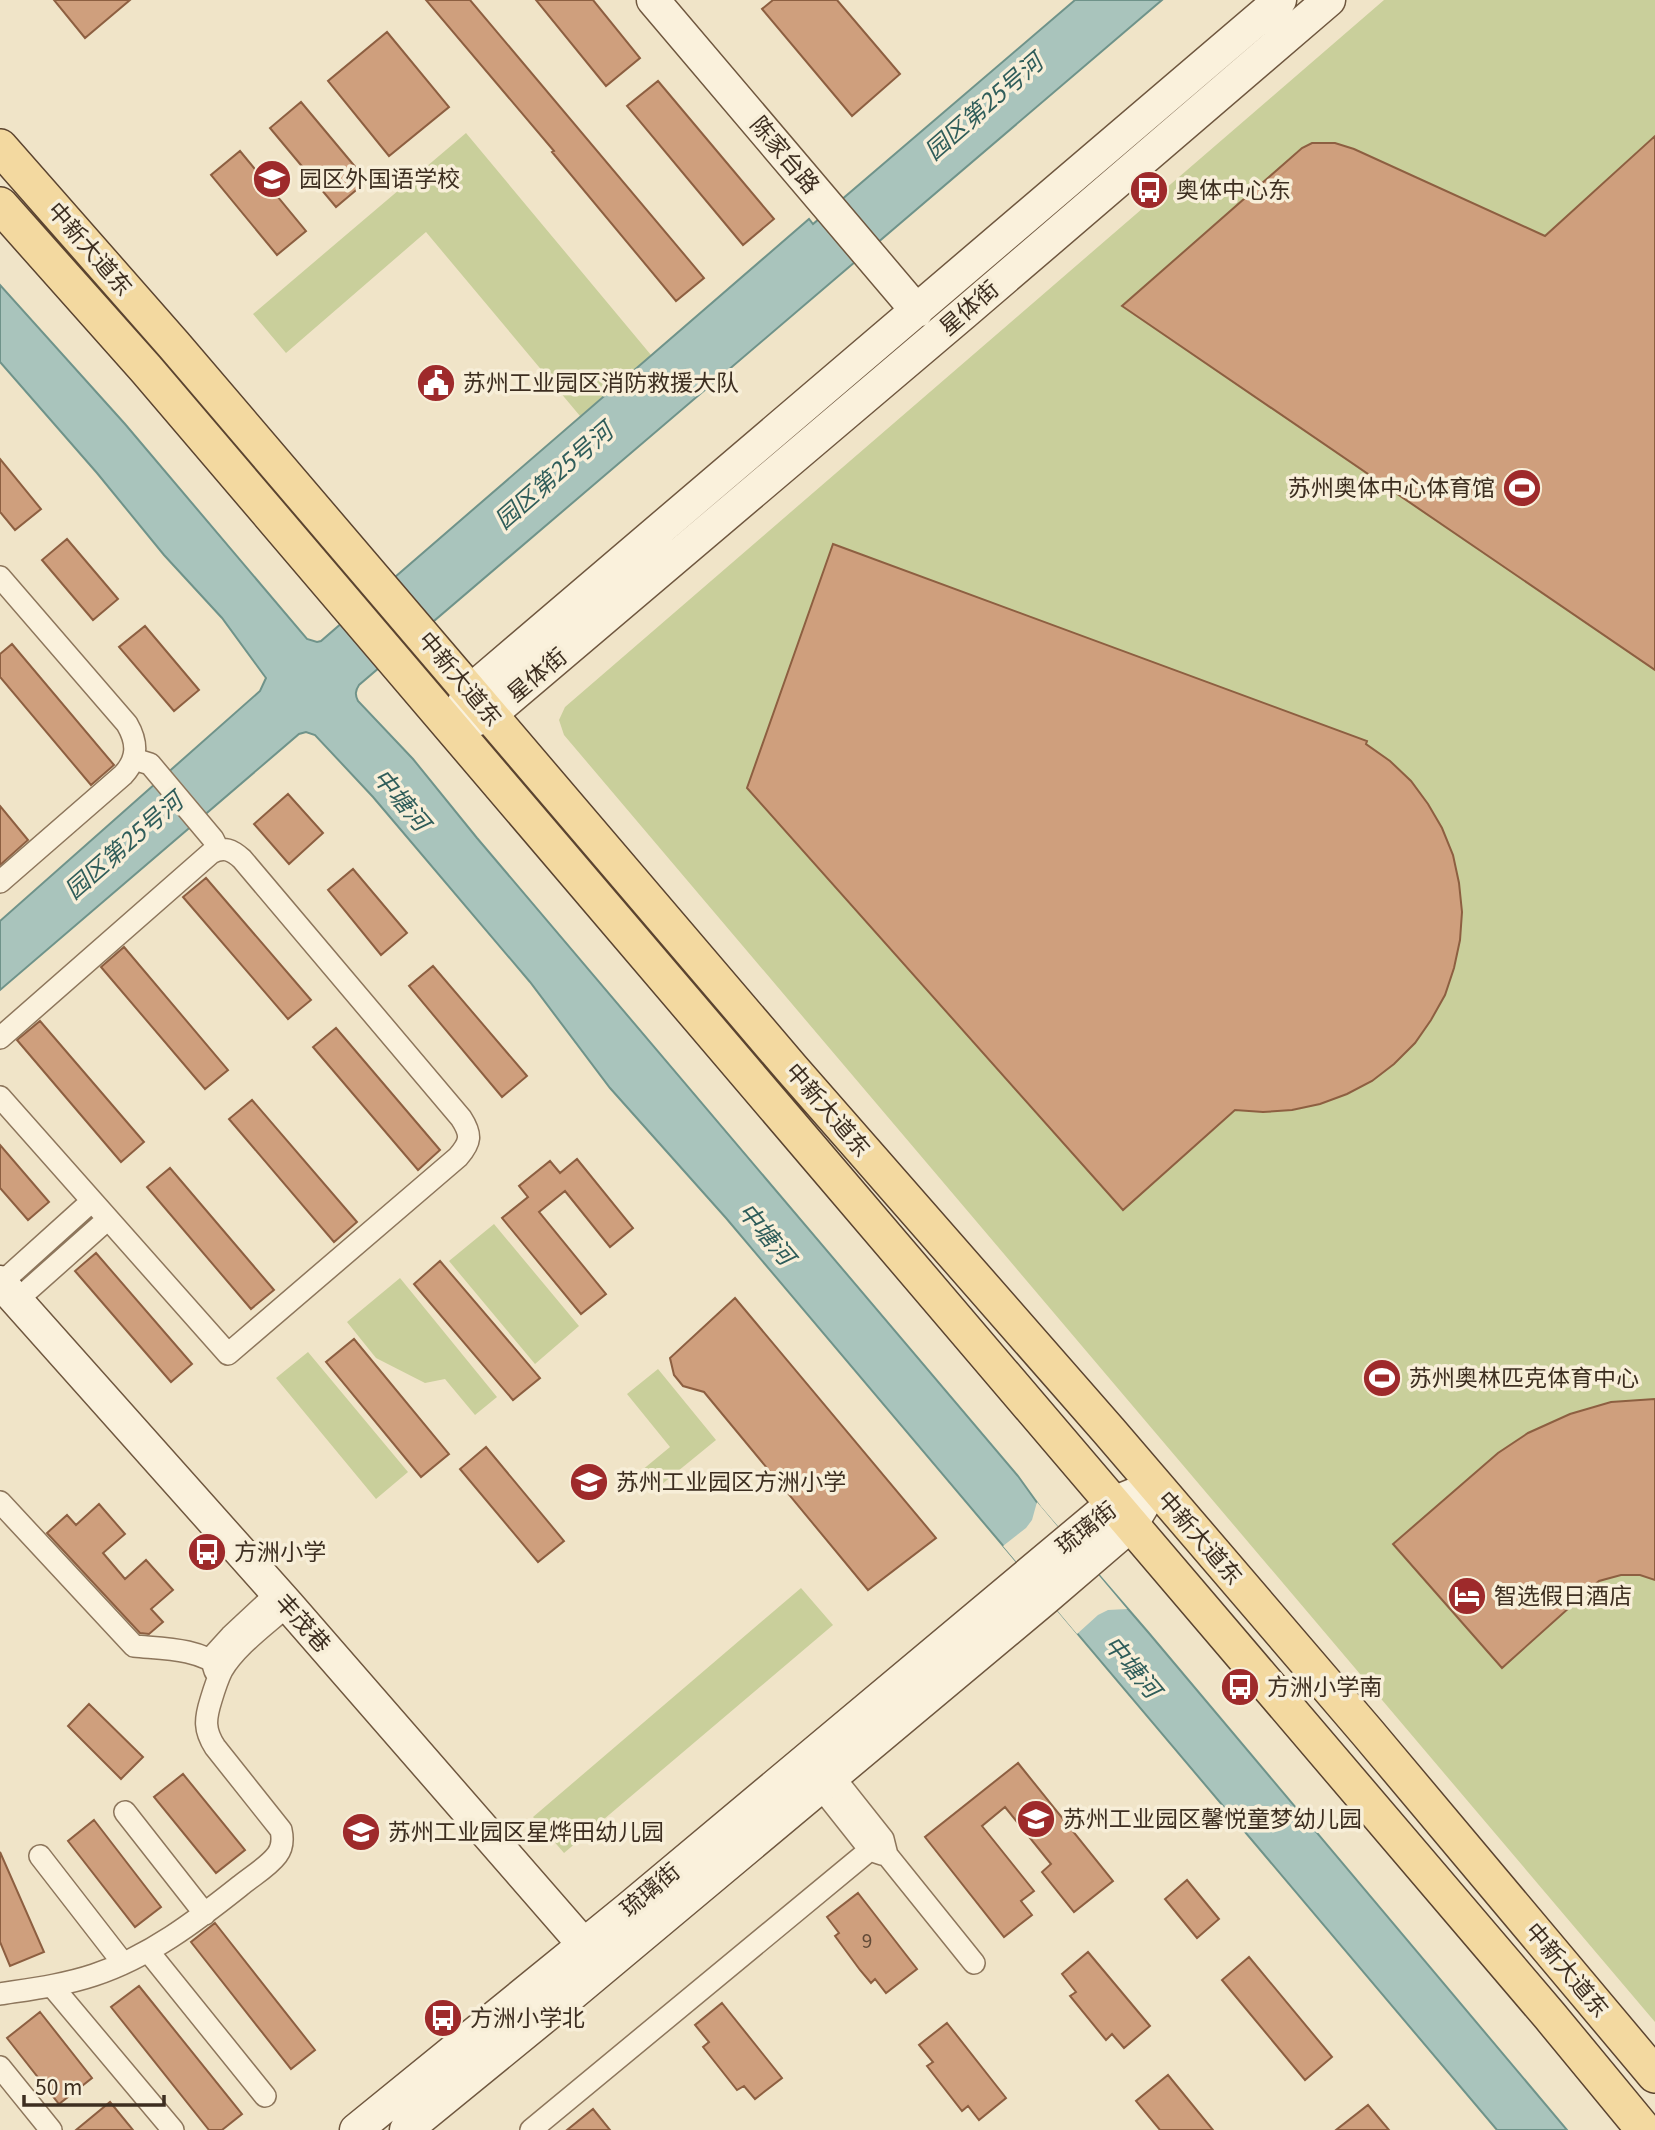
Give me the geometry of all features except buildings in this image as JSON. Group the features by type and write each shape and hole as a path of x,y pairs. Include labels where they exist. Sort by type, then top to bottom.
{"main road":[{"name":"中新大道东","path":"0,147 174,345 783,1059 1109,1431 1367,1732 1655,2075"},
{"name":"中新大道东","path":"0,205 146,369 1550,2016 1644,2130"}],"street":[{"name":"陈家台路","path":"653,0 917,311"},
{"name":"星体街","path":"451,728 917,311 1280,0"},
{"name":"星体街","path":"480,703 974,305 1329,0"},
{"path":"0,577 127,724 134,736 136,747 134,759 123,775 0,882"},
{"path":"134,759 150,764 202,825 218,849"},
{"path":"0,1038 211,853 226,849 242,859 461,1118 468,1130 468,1141 458,1157 228,1354 0,1097"},
{"path":"6,1288 92,1201"},
{"path":"6,1288 108,1219"},
{"name":"丰茂巷","path":"6,1288 594,1956"},
{"name":"琉璃街","path":"406,2130 594,1956 1155,1486"},
{"path":"0,1502 134,1646 193,1652 217,1669"},
{"name":"琉璃街","path":"356,2130 826,1782 1036,1587"},
{"path":"0,1994 52,1986 95,1975 148,1951 205,1914 278,1853 283,1838 281,1830 208,1736 206,1715 217,1669 231,1636 282,1599"},
{"path":"826,1782 974,1963"},
{"path":"125,1812 205,1914"},
{"path":"531,2130 880,1848"},
{"path":"40,1856 123,1963"},
{"path":"148,1951 265,2096"},
{"path":"52,1986 173,2130"},
{"path":"0,2067 51,2130"}],"green space":[{"name":"苏州奥林匹克体育中心","path":"1384,0 1655,0 1655,2022 564,735 559,720 565,707"},
{"path":"466,133 651,355 580,416 426,232 286,353 253,314"},
{"path":"494,1224 579,1326 535,1364 449,1261"},
{"path":"400,1278 497,1397 475,1415 445,1379 425,1383 376,1358 347,1322"},
{"path":"308,1352 408,1472 376,1499 276,1378"},
{"path":"658,1369 716,1440 656,1489 641,1471 670,1447 627,1394"},
{"path":"801,1588 833,1625 564,1853 533,1817"}],"water":[{"path":"1075,0 1162,0 359,685 356,697 413,759 1567,2130 1497,2130 726,1218 610,1088 530,982 373,797 315,735 306,732 299,734 0,990 0,921 260,691 266,678 222,618 164,555 0,362 0,285 125,424 307,639 321,641 809,219 813,224"}],"pier":[{"path":"1037,1502 1127,1609 1108,1610 1098,1615 1077,1634 1003,1546 1026,1528 1032,1520"}],"place":[{"name":"园区外国语学校","path":"272,179"},
{"name":"奥体中心东","path":"1149,190"},
{"name":"苏州工业园区消防救援大队","path":"436,383"},
{"name":"苏州奥体中心体育馆","path":"1522,488"},
{"name":"苏州奥林匹克体育中心","path":"1382,1378"},
{"name":"苏州工业园区方洲小学","path":"589,1482"},
{"name":"方洲小学","path":"207,1552"},
{"name":"智选假日酒店","path":"1467,1596"},
{"name":"方洲小学南","path":"1240,1687"},
{"name":"苏州工业园区馨悦童梦幼儿园","path":"1036,1819"},
{"name":"苏州工业园区星烨田幼儿园","path":"361,1832"},
{"name":"方洲小学北","path":"443,2018"}],"water label":[{"name":"园区第25号河","path":"984,107"},
{"name":"园区第25号河","path":"554,476"},
{"name":"中塘河","path":"401,800"},
{"name":"园区第25号河","path":"124,846"},
{"name":"中塘河","path":"766,1234"},
{"name":"中塘河","path":"1132,1667"}]}
